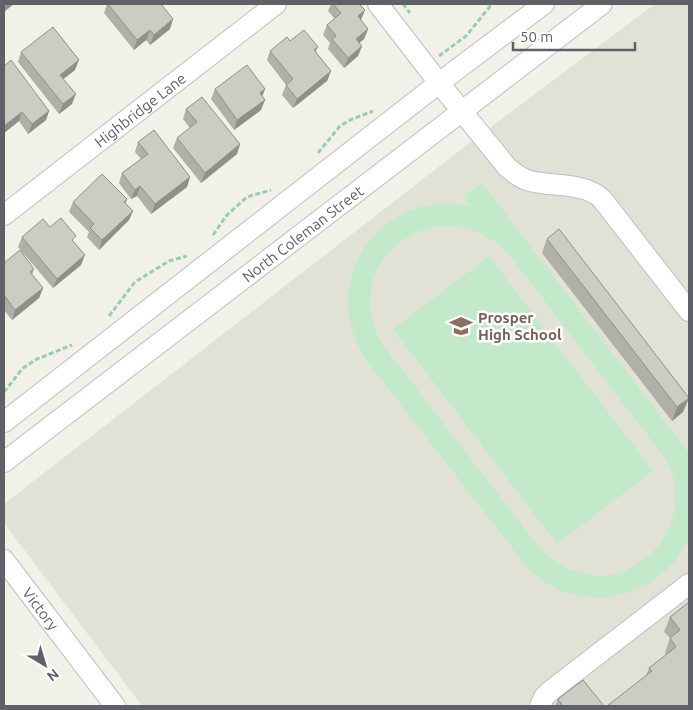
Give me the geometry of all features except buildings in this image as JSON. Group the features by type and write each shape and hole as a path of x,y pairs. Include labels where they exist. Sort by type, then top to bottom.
{"street":[{"name":"Highbridge Lane","path":"4,215 276,4"},
{"path":"378,4 507,167 522,179 582,188 598,194 689,311"},
{"path":"4,422 433,75 544,4"},
{"name":"North Coleman Street","path":"4,462 602,4"},
{"name":"Victory","path":"4,560 115,706"},
{"path":"540,706 544,697 549,692 689,584"}],"path":[{"path":"433,75 442,54 466,36 492,4"},
{"path":"316,155 340,126 380,108"},
{"path":"209,241 227,215 247,198 278,188"},
{"path":"108,317 135,282 169,261 194,252"},
{"path":"4,392 23,368 37,359 73,345"}],"shaded area":[{"name":"Prosper High School","path":"655,4 689,4 689,706 142,706 4,523 4,504 463,148"}],"green space":[{"path":"482,183 689,453 689,538 677,559 650,583 615,596 597,598 565,592 539,578 526,566 360,350 350,318 348,302 349,285 353,269 360,254 374,236 401,214 418,207 436,204 470,206 463,196","holes":["447,225 480,233 494,241 508,253 661,453 670,468 676,499 674,512 665,537 648,556 622,572 607,575 576,572 558,563 542,551 393,358 376,332 371,312 370,293 375,276 383,260 395,247 410,236 427,229"]},
{"path":"489,256 653,471 557,544 393,329"}],"place":[{"name":"Prosper High School","path":"461,326"}]}
